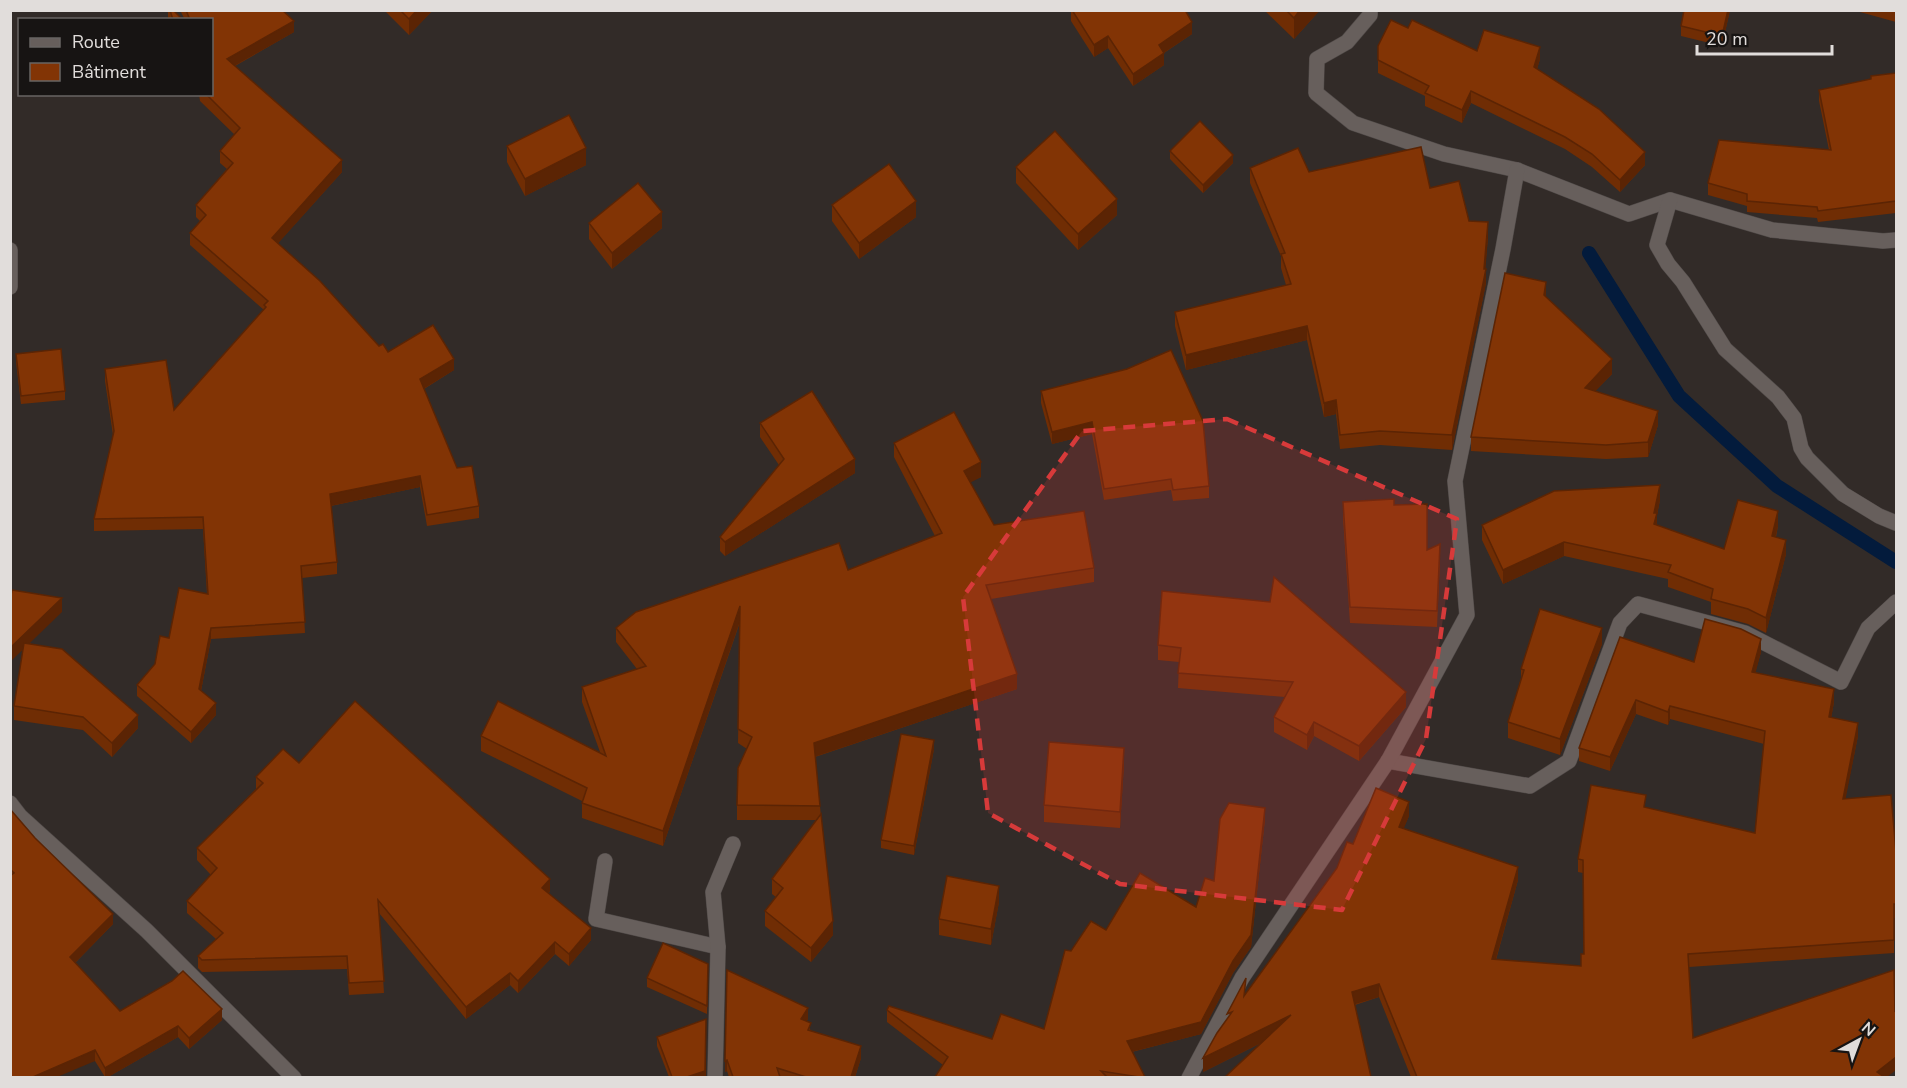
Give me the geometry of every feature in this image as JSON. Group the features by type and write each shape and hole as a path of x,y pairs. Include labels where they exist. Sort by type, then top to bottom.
{"street":[{"path":"1371,12 1347,42 1317,59 1316,93 1353,123 1444,154 1517,170 1629,214 1670,200 1772,230 1883,241 1896,240"},
{"path":"1189,1077 1242,978 1388,761 1467,615 1455,481 1517,170"},
{"path":"1670,200 1657,245 1725,349 1778,397 1794,418 1801,448 1807,459 1843,494 1879,516 1896,523"},
{"path":"10,250 10,287"},
{"path":"1388,761 1530,786 1540,780 1569,761 1620,622 1638,604 1745,633 1841,682 1868,628 1896,602"},
{"path":"10,802 20,816 147,931 294,1077"},
{"path":"715,1077 718,947 713,892 733,843"},
{"path":"605,861 596,919 718,947"}],"highlighted area":[{"path":"1227,419 1457,519 1426,739 1342,910 1120,884 988,813 963,597 1082,431"}],"building":[{"path":"170,10 181,18 172,18"},
{"path":"186,10 282,10 294,21 227,59 342,160 272,238 320,281 379,346 383,344 388,352 433,325 454,359 420,379 457,468 472,466 479,506 427,515 420,476 330,494 337,562 301,566 305,622 211,628 199,689 216,703 191,732 137,685 155,664 160,636 169,638 179,588 208,594 203,517 94,519 114,431 105,369 166,360 174,410 266,307 264,305 268,301 190,233 206,215 196,205 233,163 220,151 240,128 208,96 213,96 213,18 189,18"},
{"path":"400,10 417,10 409,19"},
{"path":"1072,10 1185,10 1192,22 1159,45 1164,53 1133,74 1108,36 1094,45"},
{"path":"1286,10 1300,10 1294,18"},
{"path":"1684,10 1728,10 1722,36 1681,26"},
{"path":"1391,20 1408,28 1412,20 1477,51 1484,30 1540,47 1534,67 1599,109 1645,152 1620,180 1592,154 1565,137 1471,91 1462,110 1425,93 1429,86 1378,60 1378,46"},
{"path":"1896,73 1896,201 1818,211 1817,207 1747,201 1747,194 1708,183 1719,140 1831,150 1819,90 1871,79 1871,76"},
{"path":"569,115 586,148 525,179 507,146"},
{"path":"1200,121 1233,155 1203,185 1170,151"},
{"path":"1055,131 1117,199 1078,234 1016,167"},
{"path":"1421,147 1430,188 1459,181 1469,221 1488,222 1484,269 1486,269 1452,435 1380,431 1340,435 1336,400 1324,403 1307,326 1186,355 1175,312 1291,284 1281,254 1285,253 1250,168 1298,148 1309,172"},
{"path":"889,164 916,201 859,243 832,205"},
{"path":"638,183 662,212 612,253 589,223"},
{"path":"1505,273 1546,282 1544,295 1612,359 1585,388 1658,411 1648,442 1606,445 1471,437"},
{"path":"61,349 65,391 21,396 16,354"},
{"path":"1171,350 1203,421 1209,486 1173,490 1171,479 1104,489 1092,422 1052,432 1041,391 1127,369"},
{"path":"812,391 855,459 725,542 720,537 784,459 760,423"},
{"path":"954,412 981,462 964,471 994,525 1084,511 1094,568 986,585 1017,674 814,743 820,806 737,805 738,768 752,737 738,729 740,606 663,831 582,803 587,788 481,736 498,701 606,756 582,687 646,666 616,628 636,612 839,543 848,570 942,533 894,443"},
{"path":"1660,485 1654,524 1724,549 1738,500 1778,511 1772,536 1786,540 1766,618 1748,609 1711,599 1713,589 1668,572 1671,565 1564,542 1503,570 1482,525 1554,491"},
{"path":"1394,499 1394,505 1427,504 1427,550 1440,544 1437,611 1350,607 1343,502"},
{"path":"1274,577 1406,692 1359,746 1314,722 1307,735 1274,717 1293,682 1178,673 1181,648 1158,645 1162,591 1270,602"},
{"path":"12,590 62,598 10,648 10,600"},
{"path":"1540,609 1602,628 1560,739 1508,722 1524,670 1521,669"},
{"path":"1705,619 1741,629 1761,639 1752,672 1834,689 1829,717 1858,723 1843,799 1891,795 1896,852 1896,904 1894,904 1894,940 1688,954 1693,1038 1894,970 1896,1057 1877,1072 1884,1077 1417,1077 1379,984 1352,992 1371,1077 1225,1077 1291,1015 1203,1058 1232,1012 1227,1014 1246,978 1244,996 1337,868 1347,842 1353,844 1376,788 1409,802 1399,827 1518,867 1492,959 1581,966 1581,954 1584,954 1583,860 1578,859 1591,785 1646,795 1644,807 1755,833 1765,731 1670,706 1668,712 1636,700 1610,757 1579,748 1620,637 1694,662"},
{"path":"24,643 62,649 138,715 112,743 83,717 14,706"},
{"path":"355,701 550,879 542,888 591,928 569,954 555,942 518,981 510,973 466,1007 378,900 384,981 349,983 347,956 202,960 198,956 223,933 187,901 217,868 197,848 263,783 256,777 283,749 299,763"},
{"path":"901,734 934,740 914,846 881,840"},
{"path":"1049,742 1124,748 1120,812 1044,805"},
{"path":"1229,803 1265,808 1251,935 1233,961 1201,1022 1127,1041 1145,1077 1101,1071 1107,1077 935,1077 948,1057 887,1010 889,1006 992,1039 1001,1014 1044,1029 1065,950 1071,951 1091,921 1106,930 1140,873 1196,907 1205,878 1214,881 1220,819"},
{"path":"10,809 35,838 113,914 70,957 120,1011 172,981 183,971 222,1009 189,1038 178,1026 105,1068 95,1050 33,1077 10,1077 10,876 14,873 10,869"},
{"path":"821,814 833,921 811,948 765,911 783,888 772,879"},
{"path":"947,876 999,886 991,929 939,919"},
{"path":"663,943 708,964 707,1006 647,978"},
{"path":"727,970 808,1008 801,1019 811,1023 808,1030 861,1046 851,1077 806,1077 777,1068 780,1077 733,1077 727,1060 725,1061"},
{"path":"706,1019 705,1071 687,1077 672,1077 657,1037"}],"waterway":[{"path":"1589,253 1679,396 1777,486 1896,562"}]}
